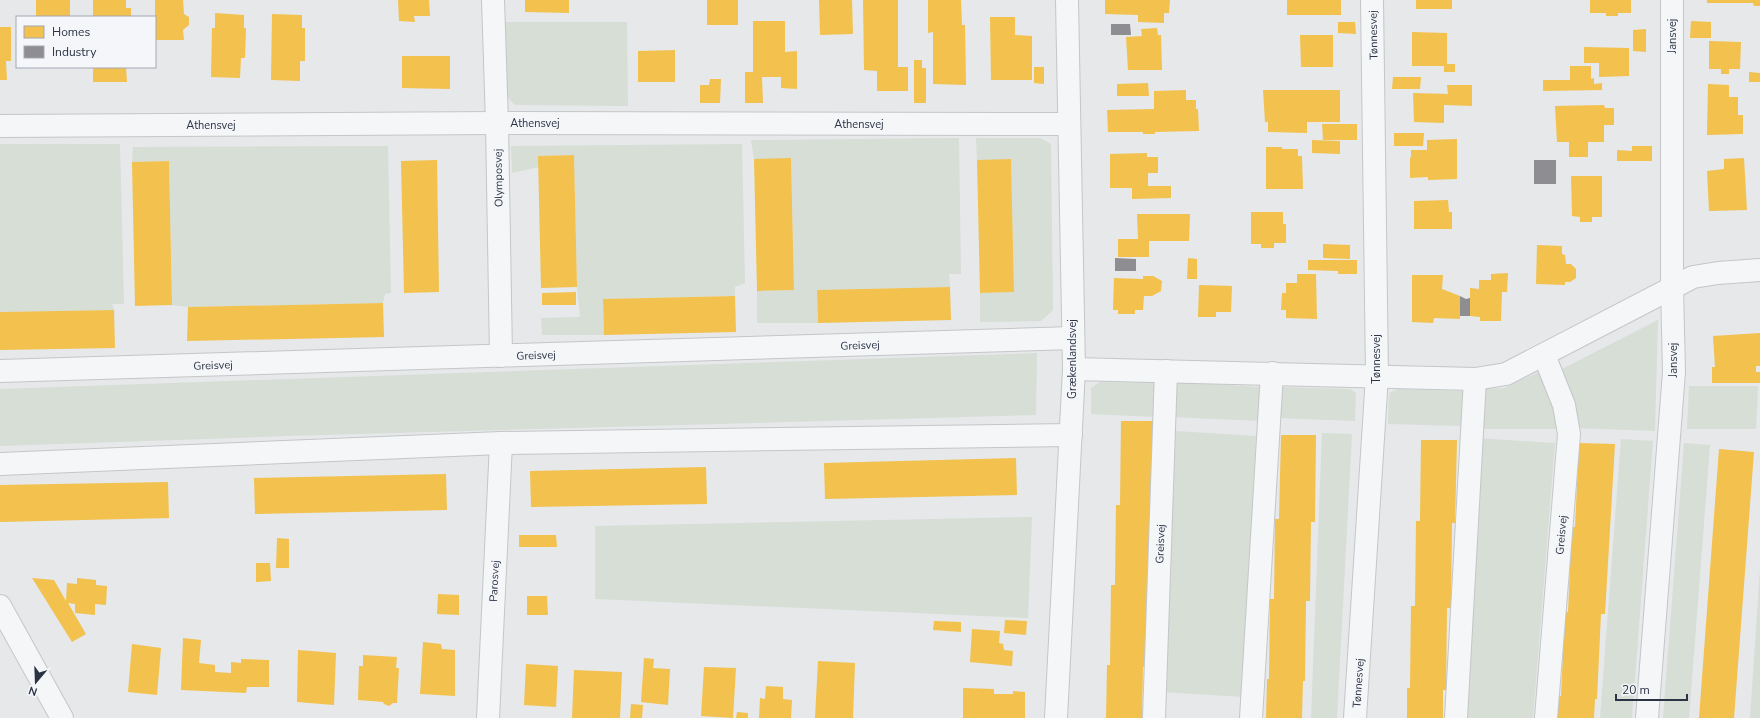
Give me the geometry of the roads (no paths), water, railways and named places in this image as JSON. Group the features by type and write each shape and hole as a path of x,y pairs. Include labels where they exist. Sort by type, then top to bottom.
{"street":[{"name":"Olymposvej","path":"494,0 501,356"},
{"name":"Grækenlandsvej","path":"1056,718 1074,369 1067,0"},
{"name":"Tønnesvej","path":"1355,718 1376,376 1372,0"},
{"name":"Jansvej","path":"1646,718 1674,372 1672,287 1672,0"},
{"name":"Athensvej","path":"0,126 497,123 1069,124"},
{"path":"1074,369 1475,379 1506,374 1693,277 1718,273 1760,270"},
{"name":"Greisvej","path":"0,371 1073,338"},
{"name":"Greisvej","path":"1544,355 1564,405 1569,434 1546,718"},
{"name":"Greisvej","path":"1154,718 1166,371"},
{"path":"1251,718 1270,426 1272,373"},
{"path":"1456,718 1475,379"},
{"path":"0,464 501,443 1071,435"},
{"name":"Parosvej","path":"488,718 501,443"},
{"path":"0,606 62,718"}]}
